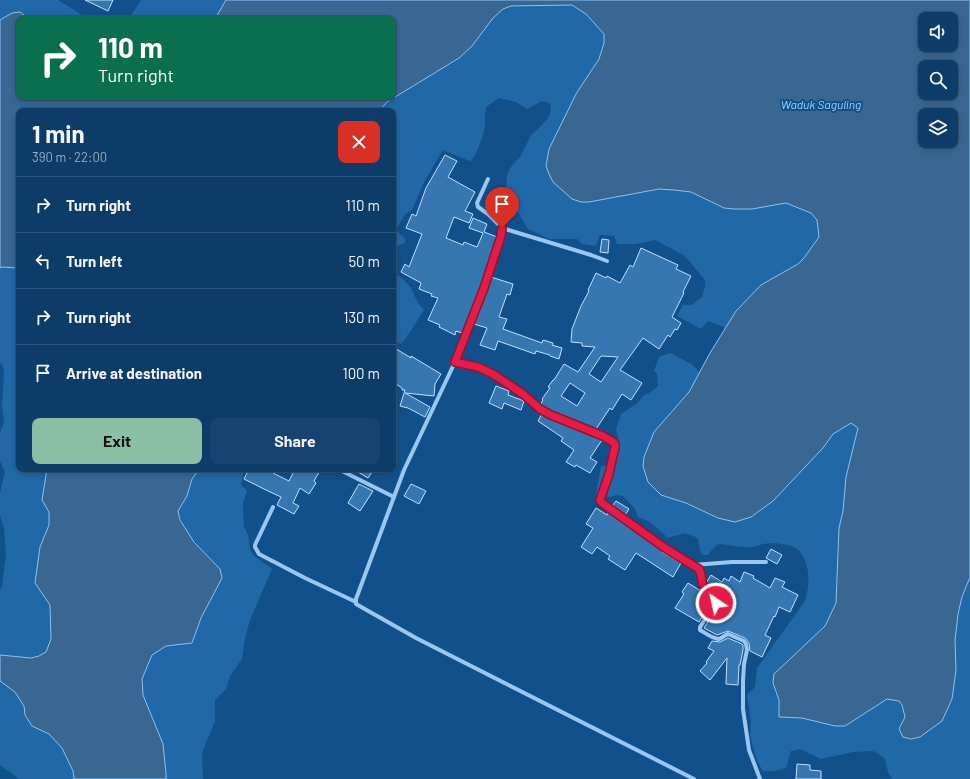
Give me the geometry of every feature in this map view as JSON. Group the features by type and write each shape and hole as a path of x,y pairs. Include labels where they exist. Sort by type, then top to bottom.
{"street":[{"path":"488,179 477,203 478,207 488,214 502,228 606,261"},
{"path":"356,602 404,470 455,362 484,288 500,240 502,228"},
{"path":"455,362 478,367 489,372 523,394 540,409 603,436 615,444 609,474 600,500 602,503 665,548 699,569 701,572 702,584 716,596 713,612 706,618 700,627 700,630 717,639 728,634 745,642 746,644 747,650 743,681 744,709 749,750 760,779"},
{"path":"344,472 394,497"},
{"path":"273,507 255,545 255,548 259,554 304,578 356,602 356,604 360,607 416,638 694,779"},
{"path":"692,565 732,562 766,562"}],"shaded area":[{"path":"0,0 58,0 82,15 93,16 25,16 20,12 12,13 0,20"},
{"path":"141,0 226,0 217,16 128,16 132,14"},
{"path":"572,5 586,14 604,34 604,43 599,59 576,94 590,202 659,189 674,190 691,192 724,208 752,209 786,203 811,213 817,220 819,237 804,258 798,264 761,285 736,311 726,328 708,321 701,329 677,316 683,305 692,305 702,297 705,287 705,280 685,256 655,240 636,244 617,244 614,236 600,235 596,246 582,244 577,239 549,239 528,229 506,191 507,176 510,168 520,157 531,135 548,118 551,110 550,103 542,101 527,109 516,102 499,98 486,107 484,132 471,161 443,150 423,184 412,210 405,214 396,230 396,108 382,108 387,102 390,100 396,100 396,96 459,58 472,46 493,18 503,9 511,6"},
{"path":"396,230 405,239 405,243 396,246"},
{"path":"0,268 16,268 16,472 47,472 42,500 49,512 49,525 40,547 35,583 50,605 51,639 46,652 31,658 0,655 0,590 2,586 6,554 4,529 0,515 0,493 5,472 0,461 0,433 4,422 2,406 4,372 2,364 0,363"},
{"path":"396,274 411,288 418,303 424,310 401,344 396,342"},
{"path":"670,353 693,365 700,373 689,392 654,432 661,495 686,503 751,517 773,501 823,448 833,434 851,423 858,428 846,477 843,511 839,528 836,603 825,626 774,674 773,683 779,700 779,717 802,718 835,726 845,726 887,699 900,701 902,705 905,717 900,729 955,641 958,614 962,597 970,577 970,779 892,779 888,772 885,759 873,751 853,752 821,759 800,749 791,751 786,768 774,771 763,771 757,761 750,736 751,722 747,695 755,687 757,668 805,601 808,577 805,560 801,553 796,548 775,543 763,544 754,547 739,547 720,544 716,545 708,555 703,555 700,551 698,538 685,533 668,538 650,522 638,517 635,509 623,496 618,495 609,497 596,495 601,466 606,466 619,441 616,429 621,414 636,404 644,395 651,392 658,386 657,374 654,371 659,357"},
{"path":"197,472 243,472 241,485 247,491 243,503 244,527 248,535 250,549 254,556 272,569 250,620 245,638 242,659 230,676 226,689 215,700 215,721 202,753 203,779 166,779 163,744 143,695 142,679 152,655 166,646 192,643 220,569 190,535 178,511 187,496 192,479"},
{"path":"0,681 15,692 24,707 25,715 32,726 49,734 62,748 73,771 74,779 19,779 0,765"}],"water":[{"name":"Waduk Saguling","path":"226,0 970,0 970,577 962,597 958,614 955,641 956,670 952,699 942,721 920,737 911,739 903,737 899,729 905,717 902,705 899,701 887,699 845,726 835,726 802,718 779,717 779,700 773,683 774,674 825,626 836,603 839,528 843,511 846,477 858,428 851,423 833,434 823,448 773,501 751,517 735,522 718,518 686,503 661,495 648,482 643,466 644,457 654,432 689,392 710,353 736,311 761,285 798,264 804,258 819,237 817,220 811,213 786,203 752,209 724,208 691,192 674,190 659,189 589,202 581,202 572,199 553,182 549,174 546,166 549,149 576,94 599,59 604,43 604,34 586,14 572,5 511,6 503,9 493,18 472,46 459,58 396,96 396,16 217,16"},
{"name":"Waduk Saguling","path":"20,12 25,16 16,16 16,100 390,100 382,108 16,108 16,268 0,268 0,20 12,13"},
{"path":"47,472 197,472 192,479 187,496 178,511 180,520 194,542 220,569 222,578 201,618 192,643 166,646 152,655 142,679 143,695 163,744 166,779 74,779 73,771 62,748 49,734 32,726 25,715 24,706 15,692 0,681 0,655 31,658 39,656 46,652 51,639 50,605 35,583 40,547 49,525 49,512 42,500"}],"building":[{"path":"85,0 113,0 108,11"},
{"path":"445,155 457,161 448,177 475,192 465,211 473,214 469,223 454,217 446,238 463,245 464,242 477,247 483,233 469,228 473,218 487,224 484,232 497,237 481,287 462,333 456,331 455,335 439,327 440,325 428,320 438,298 419,289 421,283 401,272 405,264 409,267 422,234 406,228 412,214 416,216 426,188"},
{"path":"492,194 500,197 497,205 506,209 502,218 494,215 496,212 486,208"},
{"path":"602,239 609,240 608,253 600,252"},
{"path":"641,248 678,265 676,269 691,276 672,317 681,323 677,330 675,329 670,337 668,335 659,349 643,338 620,370 642,383 631,400 622,394 612,410 610,408 596,429 552,412 540,405 543,400 542,399 550,388 548,387 564,364 578,372 595,347 582,346 582,343 571,342 572,329 596,273 606,278 607,276 620,283 630,265 633,267","holes":["601,356 618,357 601,382 589,374","570,383 585,393 577,406 561,396"]},
{"path":"491,277 513,284 510,295 507,294 499,317 507,319 503,329 542,343 543,340 553,343 552,345 562,348 559,359 536,351 535,354 498,341 495,350 480,345 487,328 474,324"},
{"path":"396,349 441,374 435,384 434,396 405,393 430,407 425,417 408,408 400,406 405,390 402,390 402,388 396,384"},
{"path":"496,386 509,391 508,395 524,401 521,410 504,403 502,409 489,403"},
{"path":"542,414 602,440 590,458 597,462 590,473 576,465 575,467 566,462 574,450 561,441 563,438 538,421"},
{"path":"248,472 274,472 289,481 294,472 319,472 314,481 316,483 309,494 300,488 293,503 299,506 294,514 277,505 281,497 244,479"},
{"path":"358,472 372,472 368,478"},
{"path":"359,484 373,491 360,511 348,503"},
{"path":"411,484 426,491 419,504 404,496"},
{"path":"616,501 629,509 625,515 612,506"},
{"path":"596,508 607,515 609,512 663,551 662,552 681,563 673,577 636,553 625,570 608,559 610,556 597,547 592,554 581,547 593,528 586,524"},
{"path":"771,549 782,555 777,564 766,558"},
{"path":"744,572 754,576 753,578 770,588 775,578 785,582 782,587 798,595 790,612 779,607 765,635 771,638 762,657 750,651 749,643 745,638 728,631 717,635 704,628 716,613 720,600 718,593 706,583 711,575 722,582 724,578 729,581 731,576 740,582"},
{"path":"688,583 701,591 702,589 713,599 710,610 699,622 675,608 684,594 682,592"},
{"path":"728,638 743,645 739,665 738,685 726,684 727,658 710,680 700,671 714,651 708,648 712,641 720,642"},
{"path":"797,764 810,765 810,770 821,771 821,779 796,779"}],"route":[{"path":"502,228 501,236 484,288 455,362 478,367 489,372 523,394 540,409 603,436 613,442 615,447 609,474 600,500 602,503 665,548 699,569 701,572 702,584 716,596 716,603"}]}
